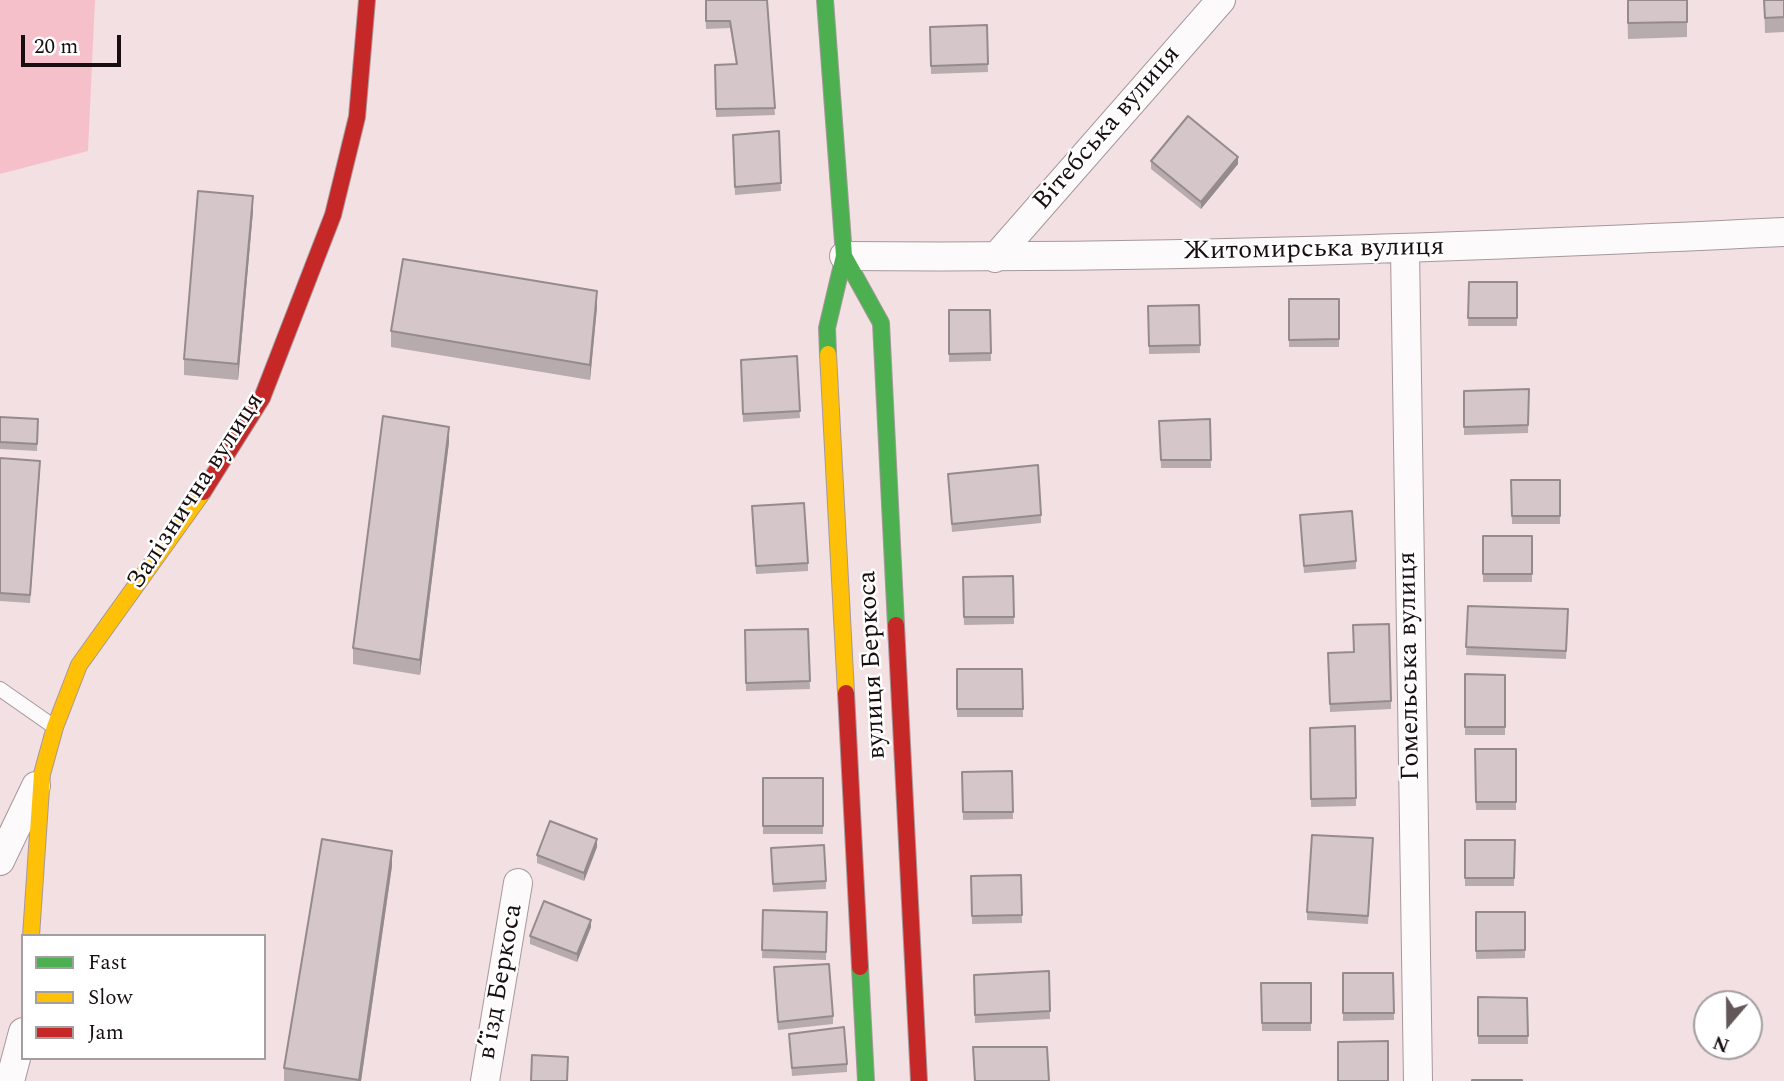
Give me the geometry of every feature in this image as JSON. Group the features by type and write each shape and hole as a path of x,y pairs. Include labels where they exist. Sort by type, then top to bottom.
{"street":[{"name":"Залізнична вулиця","path":"30,934 42,774 55,727 79,665 206,487 261,398 333,215 357,117 367,0"},
{"name":"вулиця Беркоса","path":"825,0 844,256 827,328 866,1081"},
{"name":"Вітебська вулиця","path":"995,258 1221,0"},
{"name":"Житомирська вулиця","path":"844,256 995,258 1405,250 1784,232"},
{"name":"Гомельська вулиця","path":"1405,250 1418,1081"},
{"name":"вулиця Беркоса","path":"844,256 881,323 919,1081"},
{"path":"0,861 42,774"},
{"name":"в’їзд Беркоса","path":"485,1081 519,883"},
{"path":"10,1081 21,1040"}],"lane":[{"path":"0,689 55,727"}],"shaded area":[{"path":"0,0 95,0 88,151 0,174"}],"building":[{"path":"706,0 767,0 775,108 716,109 715,65 737,64 730,21 706,21"},
{"path":"1628,0 1687,0 1687,22 1628,23"},
{"path":"1764,0 1784,0 1784,17 1765,18"},
{"path":"987,25 988,64 931,66 930,27"},
{"path":"1188,116 1238,157 1201,202 1151,161"},
{"path":"779,131 781,183 735,187 733,135"},
{"path":"198,191 253,196 238,364 184,359"},
{"path":"403,259 597,291 590,365 391,331"},
{"path":"1469,282 1517,282 1517,318 1468,318"},
{"path":"1289,299 1339,299 1339,339 1289,340"},
{"path":"1199,305 1200,345 1149,346 1148,306"},
{"path":"949,310 990,310 991,353 949,354"},
{"path":"797,356 800,411 743,414 741,360"},
{"path":"1529,389 1528,425 1464,427 1464,391"},
{"path":"383,416 449,427 420,660 353,648"},
{"path":"0,417 38,419 37,444 0,442"},
{"path":"1210,419 1211,460 1161,460 1159,421"},
{"path":"0,458 40,461 30,595 0,593"},
{"path":"1038,465 1041,515 952,524 948,474"},
{"path":"1511,480 1560,480 1560,516 1512,516"},
{"path":"804,503 808,563 756,566 752,506"},
{"path":"1352,511 1356,561 1304,566 1300,515"},
{"path":"1483,536 1532,536 1532,574 1483,574"},
{"path":"1013,576 1014,617 964,617 963,577"},
{"path":"1468,606 1568,609 1566,651 1466,647"},
{"path":"1389,624 1391,701 1330,704 1328,653 1354,652 1353,625"},
{"path":"808,629 810,681 746,683 745,630"},
{"path":"957,669 1022,669 1023,709 957,709"},
{"path":"1465,674 1505,675 1505,727 1465,727"},
{"path":"1355,726 1356,798 1311,799 1310,728"},
{"path":"1475,749 1516,749 1516,802 1476,802"},
{"path":"1012,771 1013,812 963,812 962,772"},
{"path":"763,778 823,778 823,826 763,826"},
{"path":"550,821 597,839 584,873 537,855"},
{"path":"1312,835 1373,838 1368,916 1307,912"},
{"path":"322,839 392,851 359,1080 284,1068"},
{"path":"1465,840 1515,840 1514,878 1465,878"},
{"path":"824,845 826,881 773,884 771,848"},
{"path":"1021,875 1022,915 972,916 971,876"},
{"path":"544,901 591,920 577,954 530,936"},
{"path":"763,910 827,912 826,952 762,950"},
{"path":"1476,912 1525,912 1525,950 1476,951"},
{"path":"829,964 833,1016 778,1022 774,967"},
{"path":"1049,971 1050,1011 975,1015 974,975"},
{"path":"1343,973 1393,973 1394,1013 1343,1013"},
{"path":"1261,983 1311,983 1311,1023 1262,1023"},
{"path":"1478,997 1527,998 1528,1036 1478,1036"},
{"path":"844,1027 847,1064 792,1068 789,1034"},
{"path":"1388,1041 1388,1081 1338,1081 1338,1042"},
{"path":"973,1047 1047,1047 1049,1081 975,1081"},
{"path":"532,1055 568,1057 567,1081 531,1081"},
{"path":"1522,1080 1522,1081 1472,1081"}],"traffic: fast":[{"path":"825,0 844,256 827,328 828,354"},
{"path":"844,256 881,323 896,625"},
{"path":"860,967 866,1081"}],"traffic: slow":[{"path":"828,354 846,693"},
{"path":"31,934 42,774 55,727 79,665 203,492"}],"traffic: jam":[{"path":"203,492 262,398 333,215 357,117 367,0"},
{"path":"896,625 919,1081"},
{"path":"846,693 860,967"}]}
